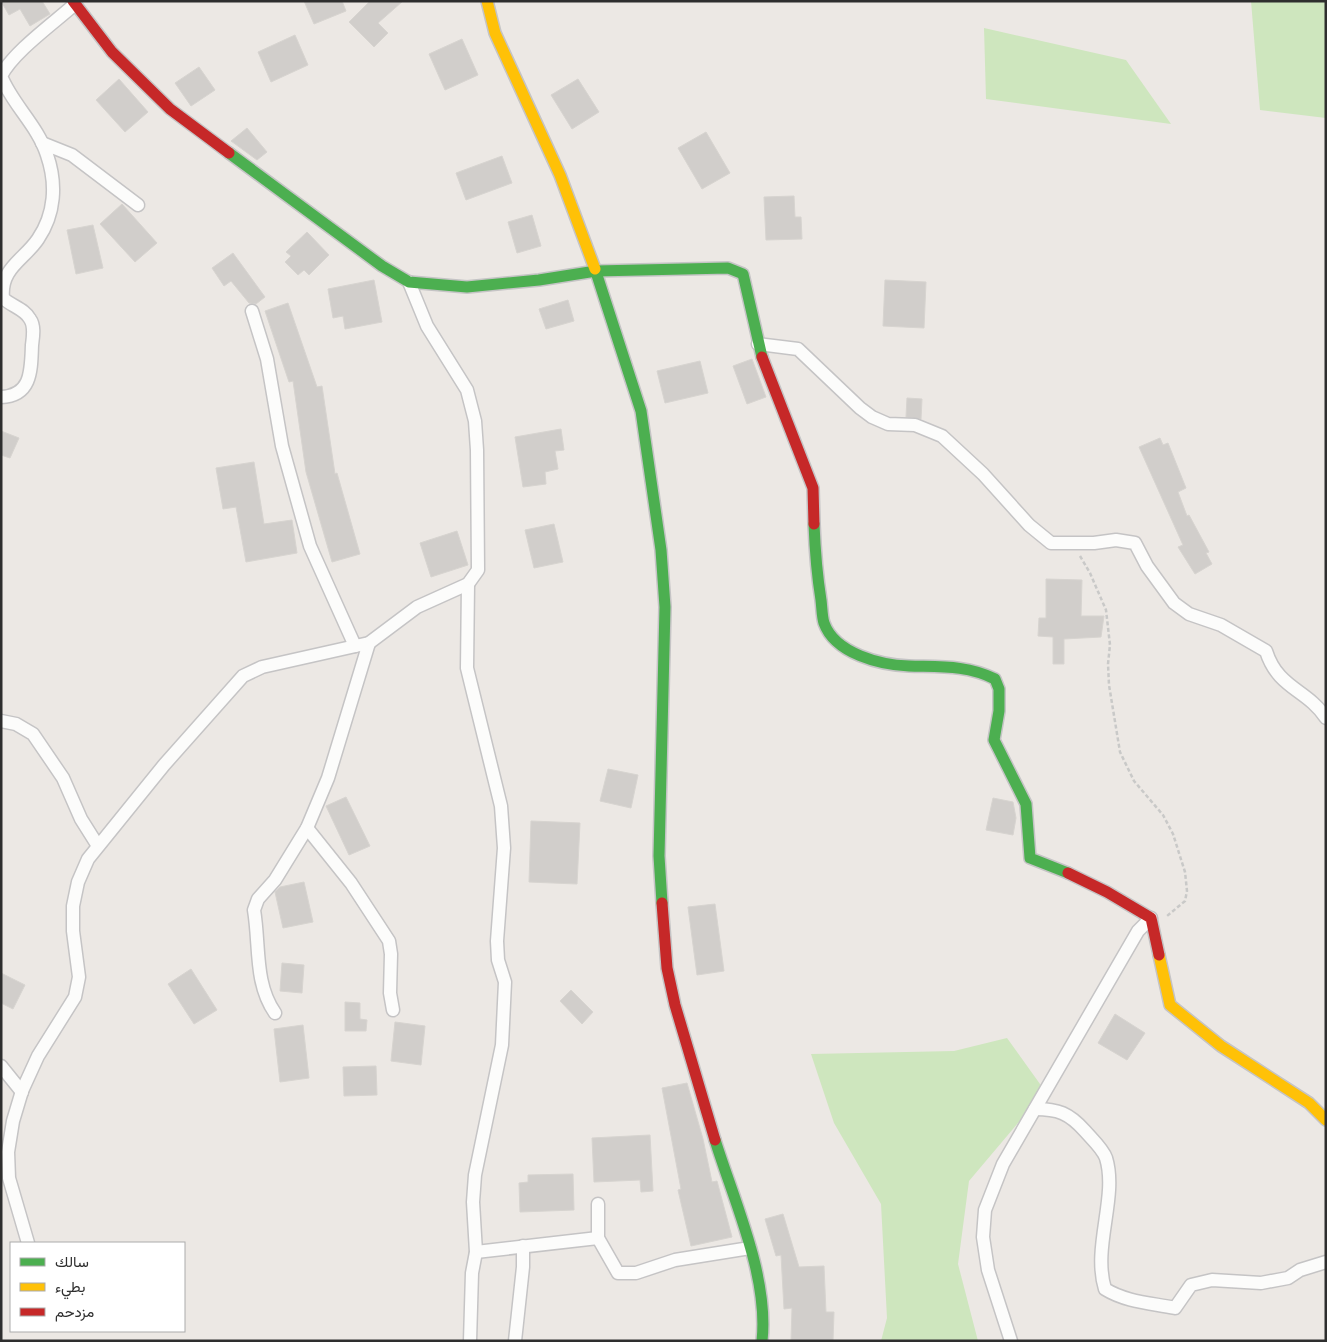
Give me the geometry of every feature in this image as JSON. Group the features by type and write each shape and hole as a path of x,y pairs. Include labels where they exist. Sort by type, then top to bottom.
{"street":[{"path":"487,1 495,33 560,174 596,271 641,411 648,448 661,550 665,607 659,856 667,968 675,1005 714,1137 760,1280 764,1322 762,1341"},
{"path":"1,397 18,394 26,385 30,373 32,320 27,314 3,298 2,289 10,267 38,240 53,208 49,161 42,143 1,76 16,57 74,3 112,52 170,109 374,261 409,282 468,287 539,280 596,271 715,268 736,270 743,274 758,344 814,488 818,588 824,624 829,633 851,650 877,662 907,666 928,664 955,666 992,676 998,683 999,689 999,711 994,740 1026,804 1030,858 1051,864 1091,883 1151,918 1170,1005 1221,1046 1309,1103 1326,1120"},
{"path":"42,143 72,155 138,205"},
{"path":"28,1242 10,1178 8,1152 13,1121 22,1092 38,1056 74,997 79,977 73,931 73,906 78,882 88,858 164,765 243,676 262,666 369,643 417,607 468,584 478,570 474,421 467,390 427,326 409,282"},
{"path":"252,311 267,359 282,446 310,546 355,646"},
{"path":"758,344 798,349 839,390 872,417 888,424 915,425 942,436 983,474 1042,537 1051,543 1066,544 1116,540 1135,543 1147,566 1174,603 1189,614 1221,625 1266,651 1270,664 1282,680 1320,709 1326,718"},
{"path":"468,584 467,668 501,806 504,848 496,941 498,960 505,982 502,1045 493,1098 475,1175 473,1202 476,1252 472,1273 470,1341"},
{"path":"275,1013 265,1000 261,986 254,910 258,899 275,880 307,828 328,778 369,643"},
{"path":"1300,693 1322,700 1326,704"},
{"path":"1,721 16,724 33,734 63,778 81,819 98,846"},
{"path":"307,828 351,883 389,941 391,954 390,993 393,1010"},
{"path":"1011,1341 988,1270 983,1238 985,1210 1003,1164 1138,931 1151,918"},
{"path":"1,1066 22,1092"},
{"path":"1035,1109 1057,1109 1078,1124 1106,1158 1108,1184 1102,1278 1105,1288 1112,1293 1126,1299 1175,1308 1191,1285 1212,1280 1261,1283 1288,1278 1300,1270 1326,1262"},
{"path":"598,1204 598,1238 618,1273 636,1274 675,1260 750,1248"},
{"path":"476,1252 598,1238"},
{"path":"516,1341 524,1267 523,1246"}],"path":[{"path":"1066,544 1082,558 1106,610 1110,645 1108,664 1109,685 1120,752 1134,781 1163,815 1172,834 1185,872 1187,891 1185,901 1169,916 1151,918"}],"green space":[{"path":"1251,1 1326,1 1326,118 1260,110"},
{"path":"984,28 1126,60 1171,124 986,99"},
{"path":"1007,1038 1045,1091 969,1181 958,1264 978,1341 881,1341 887,1318 881,1204 834,1123 811,1054 954,1051"}],"building":[{"path":"1,1 42,1 50,14 30,26 20,9 9,15"},
{"path":"304,1 342,1 346,11 314,24"},
{"path":"370,1 403,1 378,23 388,33 374,47 349,22"},
{"path":"295,35 308,65 271,82 258,52"},
{"path":"462,39 478,75 445,90 429,54"},
{"path":"199,67 215,90 191,106 175,83"},
{"path":"119,79 148,112 125,132 96,100"},
{"path":"578,79 599,112 572,129 551,95"},
{"path":"247,128 267,152 257,160 231,141"},
{"path":"706,132 730,173 702,189 678,148"},
{"path":"502,156 512,183 466,200 456,173"},
{"path":"794,196 795,217 801,217 802,239 766,240 764,197"},
{"path":"122,204 157,243 135,262 100,224"},
{"path":"532,215 541,246 517,253 508,222"},
{"path":"93,225 103,268 76,274 67,230"},
{"path":"307,232 329,255 309,275 304,270 298,275 285,262 291,256 286,252"},
{"path":"233,253 265,297 256,304 249,303 231,281 224,286 212,268"},
{"path":"374,280 382,322 345,329 343,316 333,318 328,289"},
{"path":"885,280 926,282 924,328 883,326"},
{"path":"568,300 574,321 546,329 539,309"},
{"path":"288,303 317,387 322,386 335,474 337,473 360,554 332,562 306,472 293,381 289,382 265,311"},
{"path":"752,359 766,397 747,404 733,366"},
{"path":"700,361 708,393 665,403 657,371"},
{"path":"907,398 922,399 921,419 906,417"},
{"path":"561,429 564,450 555,451 558,469 545,472 546,484 523,487 515,437"},
{"path":"1,431 19,438 10,458 1,455"},
{"path":"1160,438 1163,445 1168,443 1186,488 1178,492 1187,516 1189,515 1209,552 1206,553 1212,564 1195,574 1178,547 1183,545 1139,447"},
{"path":"254,462 264,524 292,520 297,553 246,562 236,507 223,509 216,468"},
{"path":"554,524 563,562 534,568 525,530"},
{"path":"457,531 468,565 431,577 420,543"},
{"path":"1046,579 1082,580 1081,616 1104,616 1101,637 1064,639 1064,664 1053,664 1053,637 1038,636 1039,618 1046,618"},
{"path":"608,769 638,775 631,808 600,801"},
{"path":"346,797 370,846 349,855 326,806"},
{"path":"993,798 1013,802 1016,818 1013,835 986,830"},
{"path":"531,821 580,823 577,884 529,882"},
{"path":"304,882 313,922 283,928 275,892 280,887"},
{"path":"715,904 724,971 697,975 688,907"},
{"path":"282,963 304,965 302,993 280,991"},
{"path":"191,969 217,1010 194,1024 168,984"},
{"path":"1,973 25,985 13,1009 1,1003"},
{"path":"571,990 593,1012 582,1024 560,1001"},
{"path":"345,1002 360,1003 360,1019 367,1020 366,1031 345,1031"},
{"path":"1115,1014 1145,1033 1127,1060 1098,1043"},
{"path":"395,1022 425,1026 421,1065 391,1061"},
{"path":"303,1025 309,1078 280,1082 274,1029"},
{"path":"376,1066 377,1095 344,1096 343,1067"},
{"path":"687,1083 703,1139 712,1182 717,1181 732,1237 691,1246 678,1190 681,1189 662,1088"},
{"path":"650,1135 653,1191 641,1192 640,1180 594,1182 592,1138"},
{"path":"573,1174 574,1210 520,1212 519,1183 528,1182 528,1175"},
{"path":"783,1214 799,1267 824,1266 826,1312 834,1312 833,1341 791,1341 792,1308 784,1309 781,1255 776,1256 765,1219"}],"traffic: fast":[{"path":"229,153 382,266 409,282 467,287 539,280 596,271 728,268 743,274 762,357"},
{"path":"595,269 641,411 661,550 665,607 659,856 662,903"},
{"path":"814,524 816,562 823,621 830,634 838,643 860,656 885,663 964,669 985,674 995,679 999,689 999,711 994,740 1026,804 1030,858 1068,873"},
{"path":"715,1140 755,1265 763,1316 762,1341"}],"traffic: slow":[{"path":"487,1 495,33 560,175 595,269"},
{"path":"1159,955 1170,1005 1221,1046 1309,1103 1326,1120"}],"traffic: jam":[{"path":"73,1 112,52 170,109 229,153"},
{"path":"762,357 813,488 814,524"},
{"path":"1068,873 1107,892 1151,918 1159,955"},
{"path":"662,903 667,968 675,1005 715,1140"}]}
